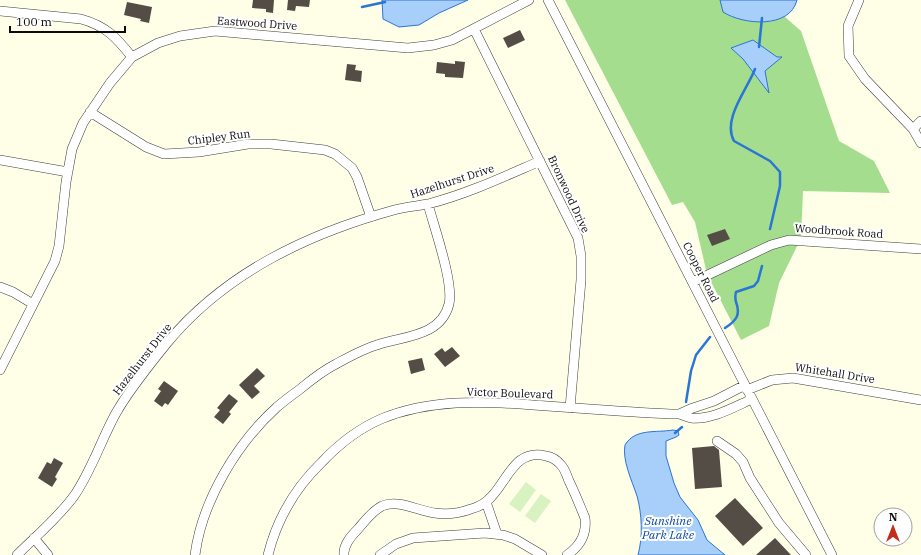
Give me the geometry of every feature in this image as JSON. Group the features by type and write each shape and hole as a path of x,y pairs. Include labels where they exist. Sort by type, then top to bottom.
{"street":[{"name":"Eastwood Drive","path":"0,370 50,271 59,246 72,149 83,123 90,112 110,83 132,57 158,43 180,36 215,31 408,48 434,45 452,40 529,0"},
{"name":"Cooper Road","path":"548,0 832,555"},
{"path":"859,0 848,26 849,56 865,80 913,129 921,143"},
{"path":"0,11 81,19 92,22 105,28 116,37 132,57"},
{"name":"Bronwood Drive","path":"474,29 578,238 581,280 570,408"},
{"name":"Chipley Run","path":"90,112 146,147 164,154 199,152 248,144 271,144 325,150 335,154 352,168 357,177 371,217"},
{"path":"913,129 921,121"},
{"path":"0,160 68,172"},
{"name":"Hazelhurst Drive","path":"17,555 74,496 83,482 124,400 167,343 195,313 216,294 260,264 292,246 321,234 395,209 428,204 476,188 540,161"},
{"path":"195,555 201,525 218,485 240,448 277,407 317,375 336,364 375,345 424,333 433,328 440,321 449,304 450,292 448,279 428,204"},
{"name":"Woodbrook Road","path":"693,282 771,245 789,240 921,248"},
{"path":"0,287 13,292 33,304"},
{"name":"Whitehall Drive","path":"746,388 772,380 793,378 921,400"},
{"name":"Victor Boulevard","path":"679,414 746,388"},
{"name":"Victor Boulevard","path":"268,555 272,540 283,516 297,491 309,475 345,441 362,429 381,419 419,407 439,404 488,402 679,414 691,418 709,416 723,412 752,399"},
{"path":"717,441 736,454 743,462 750,478 779,523 806,555"},
{"path":"344,555 345,546 354,533 375,511 386,505 394,503 425,511 445,514 474,509 486,502 522,459 535,455 542,455 552,458 563,467 585,518 586,527 583,538 567,555"},
{"path":"486,502 498,534"},
{"path":"380,555 396,544 413,538 485,533 498,534 520,542 542,555"},
{"path":"34,538 48,555"}],"green space":[{"path":"565,0 795,0 785,17 801,31 839,141 874,161 890,193 803,191 801,238 779,283 769,326 741,340 707,274 695,222 683,202 672,205"},
{"path":"526,482 536,490 520,512 509,504"},
{"path":"541,494 551,501 535,523 525,516"}],"water":[{"path":"382,0 468,0 439,13 419,25 399,27 383,19"},
{"path":"720,0 797,0 793,9 785,16 776,20 753,22 742,20 723,12"},
{"path":"753,40 777,57 782,57 765,71 769,93 743,59 731,48"},
{"name":"Sunshine Park Lake","path":"678,431 679,435 666,441 666,456 674,483 680,497 698,520 707,540 725,555 638,555 641,533 640,510 637,496 626,464 624,451 625,445 634,436 646,432"}],"building":[{"path":"253,0 274,0 273,13 266,12 266,9 252,8"},
{"path":"288,0 310,0 309,7 296,6 295,11 287,10"},
{"path":"127,2 152,7 149,23 140,21 141,19 124,15"},
{"path":"520,30 525,40 508,48 503,38"},
{"path":"455,61 465,62 463,78 445,77 445,74 436,73 437,62 455,64"},
{"path":"347,64 356,65 355,70 362,71 361,82 345,80"},
{"path":"725,229 730,239 712,246 707,235"},
{"path":"452,347 460,356 445,367 434,354 442,348 445,352"},
{"path":"422,358 425,370 411,374 408,361"},
{"path":"257,368 265,376 254,386 260,392 252,399 239,385"},
{"path":"164,381 178,391 168,405 165,403 162,407 154,401 161,391 158,389"},
{"path":"229,394 238,401 229,412 231,414 223,424 214,417 220,410 217,408"},
{"path":"714,446 719,450 722,487 695,489 692,448"},
{"path":"54,458 63,463 55,477 57,479 52,487 38,478 47,462 51,464"},
{"path":"735,498 763,528 743,546 715,516"},
{"path":"775,538 791,555 756,555"}],"waterway":[{"path":"362,7 385,2"},
{"path":"759,47 762,18"},
{"path":"755,69 733,114 731,132 734,141 770,161 780,172 780,186 770,229"},
{"path":"725,328 735,320 738,314 735,298 736,292 754,286 758,281 762,266"},
{"path":"686,402 691,371 696,355 710,337"},
{"path":"675,433 682,427"}]}
